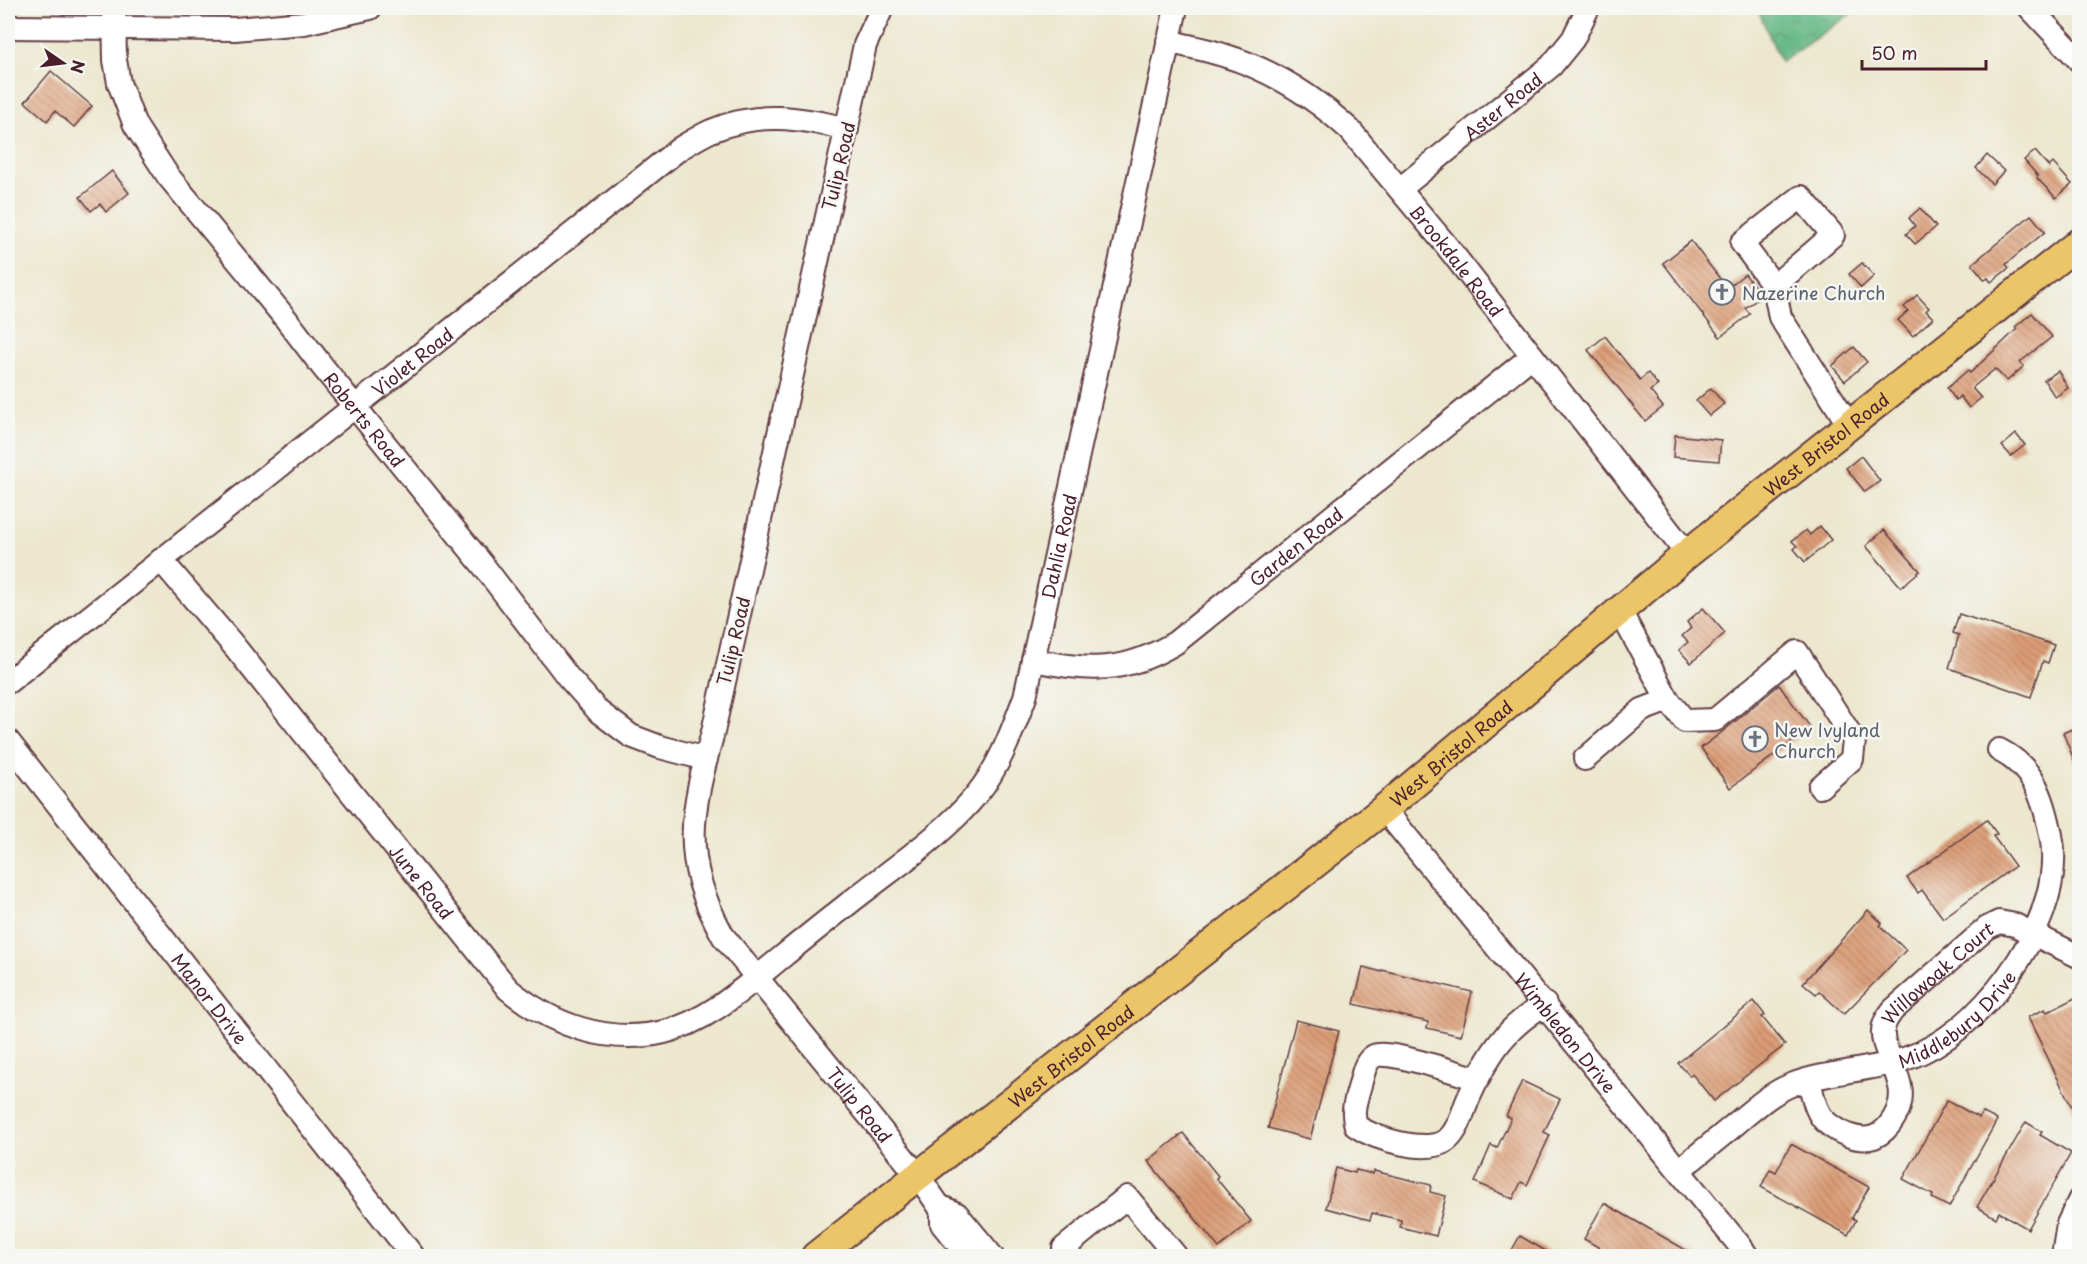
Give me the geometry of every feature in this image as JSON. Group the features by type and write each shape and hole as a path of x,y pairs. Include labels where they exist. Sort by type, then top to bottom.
{"main road":[{"name":"West Bristol Road","path":"816,1257 1384,808 1687,554 2079,242"}],"street":[{"path":"8,27 114,17 253,28 304,23 370,8"},
{"name":"Tulip Road","path":"882,8 865,45 699,785 693,839 696,870 713,917 723,936 919,1177 939,1206 942,1213 942,1224 968,1257"},
{"name":"Dahlia Road","path":"756,978 935,835 977,794 1007,745 1025,697 1176,8"},
{"name":"Aster Road","path":"1400,189 1551,66 1573,39 1588,8"},
{"path":"2030,8 2079,61"},
{"name":"Roberts Road","path":"114,17 119,83 135,125 168,176 279,310 482,564 568,677 599,712 630,736 660,747 706,759"},
{"name":"Brookdale Road","path":"1168,41 1242,61 1303,93 1350,130 1513,331 1531,357 1687,554"},
{"name":"Violet Road","path":"8,682 665,159 708,132 725,126 774,117 817,122 847,129"},
{"path":"1774,286 1780,317 1849,425"},
{"name":"Garden Road","path":"1033,660 1070,667 1121,666 1148,658 1175,643 1531,357"},
{"name":"June Road","path":"161,560 243,657 496,975 525,1003 565,1024 594,1033 621,1037 639,1036 664,1032 702,1017 756,978"},
{"path":"1620,610 1668,700 1685,721 1715,720 1797,652 1854,740 1851,759 1820,788"},
{"path":"1585,759 1642,710 1668,700"},
{"name":"Manor Drive","path":"8,741 413,1257"},
{"name":"Middlebury Drive","path":"1679,1170 1769,1096 1791,1085 1892,1063 1922,1052 1943,1040 1969,1020 1995,993 2025,950 2039,921 2049,889 2054,861 2047,816 2037,787 2026,769 2014,757 1999,750"},
{"name":"Wimbledon Drive","path":"1384,808 1545,1004 1747,1257"},
{"name":"Willowoak Court","path":"1809,1081 1816,1106 1824,1120 1834,1128 1855,1138 1878,1135 1888,1127 1900,1108 1902,1094 1882,1036 1884,1022 1893,1010 1987,928 1999,922 2015,925 2079,957"},
{"path":"1478,1079 1395,1056 1379,1054 1372,1057 1366,1065 1352,1115 1356,1126 1377,1137 1416,1146 1432,1147 1446,1141 1453,1134 1478,1079 1499,1041 1524,1017 1545,1004"},
{"path":"1071,1257 1064,1248 1127,1197 1176,1257"},
{"path":"2063,1257 2068,1224 2079,1199"},
{"name":"Tulip Road","path":"939,1206 957,1215 992,1257"}],"green space":[{"path":"1757,8 1859,8 1781,62"}],"building":[{"path":"51,71 92,106 74,127 55,111 47,121 25,102"},
{"path":"2035,151 2049,167 2053,163 2072,184 2056,198 2024,160"},
{"path":"1987,155 2004,171 1992,184 1976,168"},
{"path":"112,171 129,193 106,212 100,204 91,211 80,197"},
{"path":"1920,208 1936,227 1915,244 1906,234 1915,226 1909,218"},
{"path":"2031,215 2045,232 2006,264 2009,268 1991,282 1988,278 1985,280 1972,264"},
{"name":"Nazerine Church","path":"1691,241 1727,288 1745,274 1762,296 1745,308 1750,314 1720,337 1663,263"},
{"path":"1862,263 1874,276 1861,288 1849,274"},
{"path":"1917,295 1929,308 1926,311 1933,318 1913,336 1898,320 1908,311 1904,307"},
{"path":"2032,313 2052,337 2020,362 2024,366 2007,381 1995,369 1972,388 1981,398 1969,408 1960,396 1956,400 1947,388 1968,370 1970,373"},
{"path":"1605,336 1640,380 1648,373 1658,385 1650,391 1663,407 1645,421 1588,350"},
{"path":"1854,347 1867,362 1845,381 1832,366"},
{"path":"2058,371 2068,388 2055,397 2044,380"},
{"path":"1711,388 1724,404 1709,416 1696,401"},
{"path":"2016,434 2025,445 2011,456 2002,446"},
{"path":"1675,435 1721,440 1719,461 1673,457"},
{"path":"1861,456 1880,481 1865,492 1846,468"},
{"path":"1820,526 1831,540 1805,562 1794,549 1797,546 1792,541 1806,530 1810,535"},
{"path":"1884,530 1920,571 1901,587 1866,546"},
{"path":"1703,608 1725,633 1691,663 1679,650 1688,642 1682,636 1691,628 1687,622"},
{"path":"1959,614 2054,645 2048,663 2043,661 2031,697 1949,668 1959,635 1953,633"},
{"name":"New Ivyland Church","path":"1779,685 1811,728 1730,788 1701,748"},
{"path":"2079,726 2079,772 2063,733"},
{"path":"1987,820 1997,834 1993,836 2015,866 1943,918 1922,890 1918,893 1907,878"},
{"path":"1868,910 1882,923 1880,926 1906,950 1844,1014 1819,991 1816,994 1803,983"},
{"path":"1363,967 1472,992 1461,1036 1427,1028 1428,1022 1354,1004"},
{"path":"2079,996 2079,1122 2028,1017 2045,1009 2047,1012"},
{"path":"1754,1001 1765,1015 1762,1017 1785,1045 1714,1101 1692,1074 1690,1076 1678,1063"},
{"path":"1296,1020 1339,1031 1310,1139 1268,1128"},
{"path":"1522,1081 1560,1099 1544,1132 1550,1135 1527,1185 1521,1182 1513,1199 1475,1182 1491,1145 1497,1148 1511,1118 1506,1116"},
{"path":"1947,1100 1979,1118 1982,1112 1997,1120 1949,1207 1932,1198 1933,1195 1903,1179"},
{"path":"2026,1122 2042,1132 2040,1135 2071,1153 2028,1229 1999,1212 1996,1218 1977,1207"},
{"path":"1183,1133 1251,1221 1219,1248 1148,1161"},
{"path":"1791,1144 1869,1187 1852,1218 1856,1220 1848,1235 1761,1187 1770,1169 1776,1172"},
{"path":"1336,1168 1355,1173 1356,1170 1373,1174 1374,1171 1431,1185 1430,1192 1446,1196 1436,1236 1400,1227 1401,1220 1372,1213 1370,1220 1326,1208"},
{"path":"1604,1203 1698,1257 1615,1257 1584,1239"},
{"path":"1520,1236 1556,1257 1508,1257"}],"place":[{"name":"Nazerine Church","path":"1722,292"},
{"name":"New Ivyland Church","path":"1755,739"}]}
